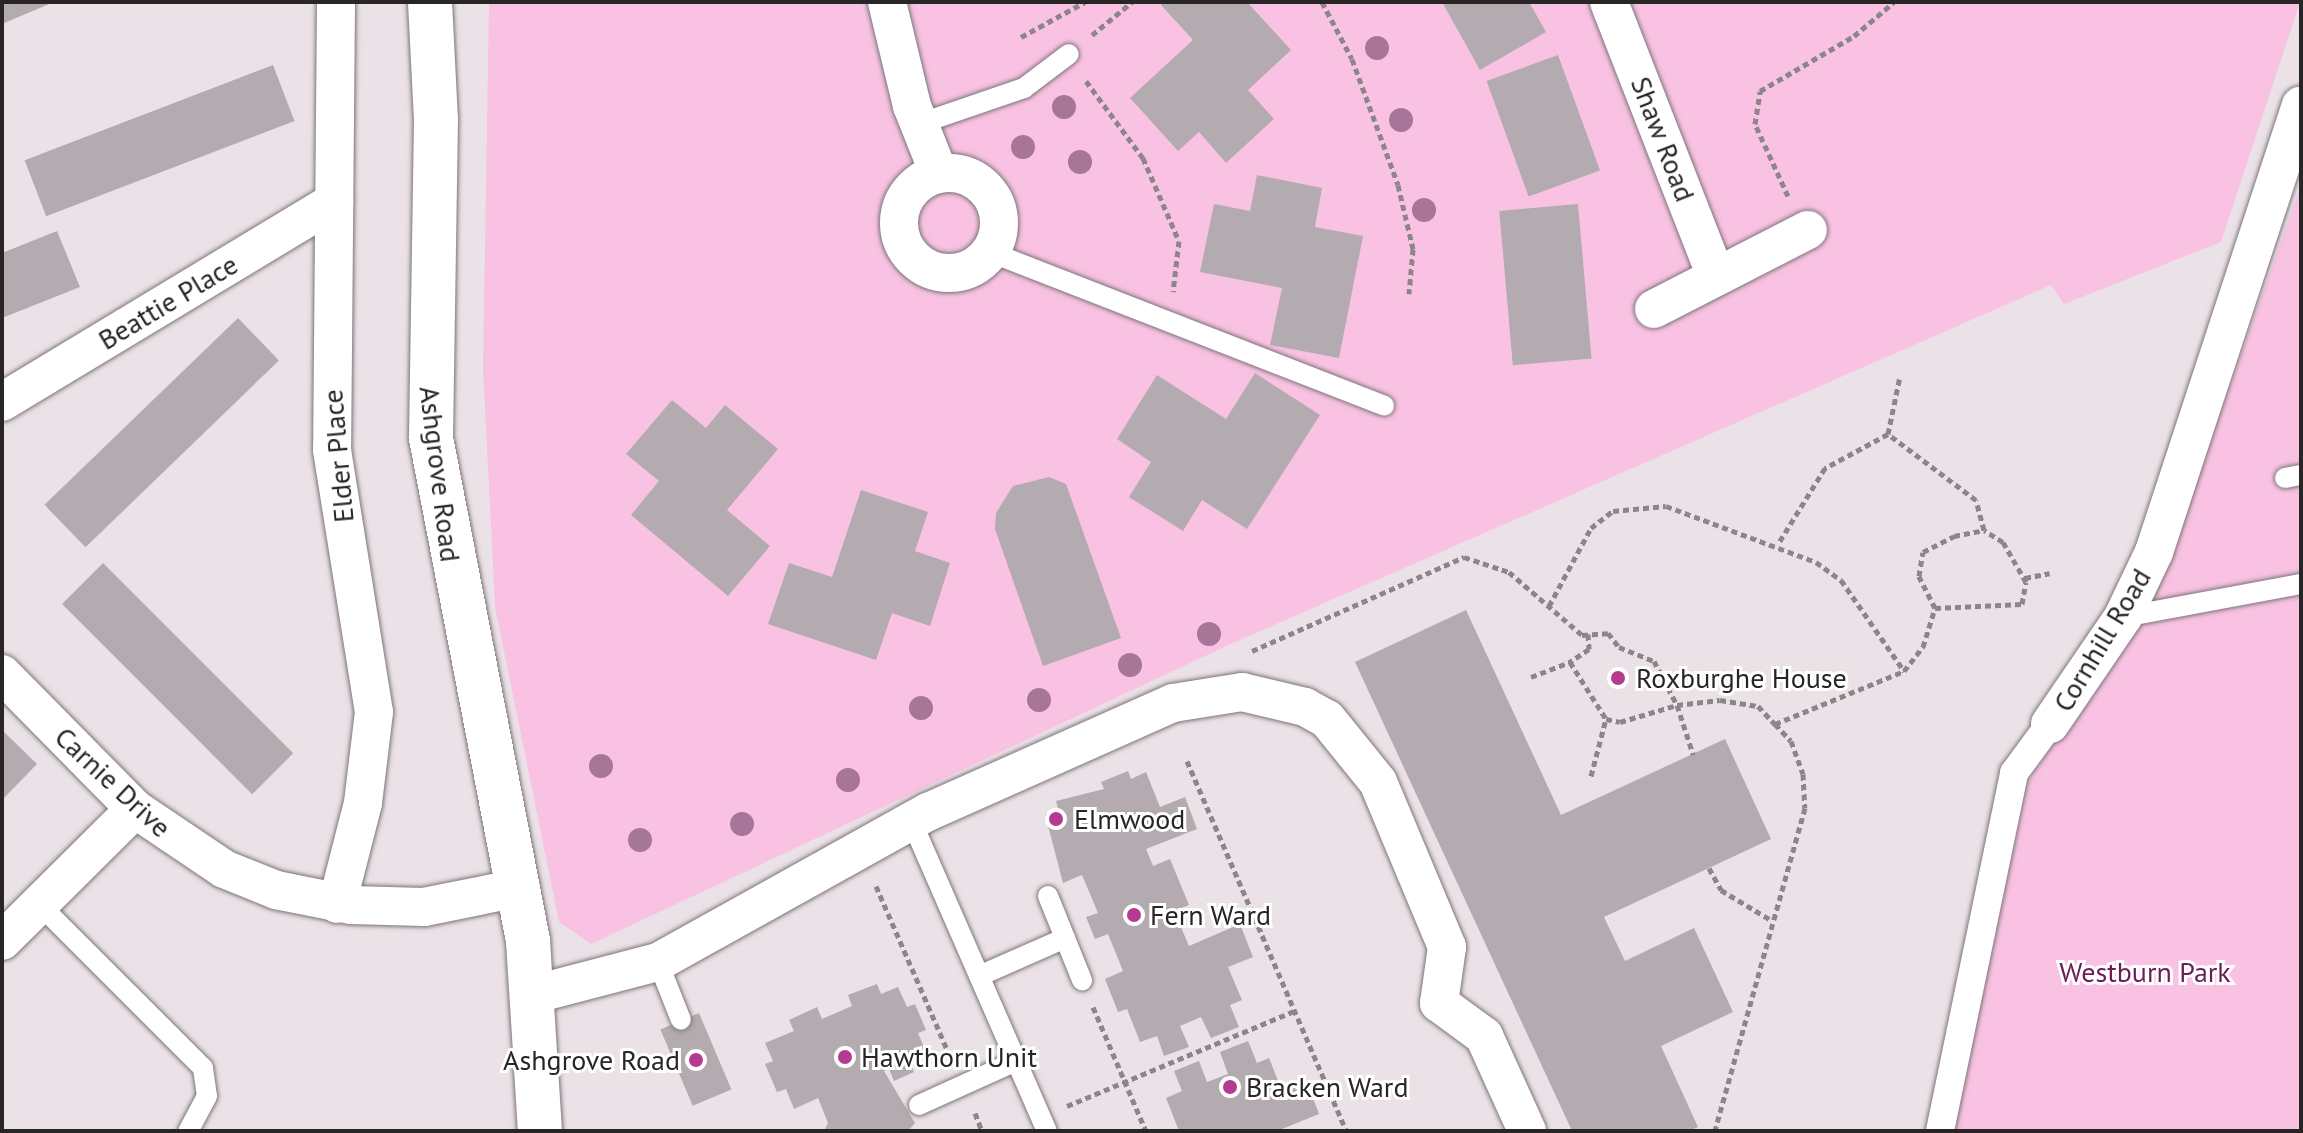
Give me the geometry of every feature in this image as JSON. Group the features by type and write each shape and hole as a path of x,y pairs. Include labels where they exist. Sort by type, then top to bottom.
{"street":[{"name":"Elder Place","path":"336,2 332,450 374,693 368,780 337,904"},
{"name":"Ashgrove Road","path":"430,2 436,119 427,390 431,438 518,888 535,994 540,1131"},
{"path":"887,2 919,124 939,174"},
{"name":"Shaw Road","path":"1609,2 1716,276"},
{"name":"Cornhill Road","path":"1940,1131 2014,773 2123,617 2154,552 2301,106"},
{"path":"939,174 977,181 991,195 998,234 990,252 970,269 944,273 908,252 900,229 902,204 923,179 939,174"},
{"name":"Beattie Place","path":"2,402 334,202"},
{"path":"1654,309 1808,230"},
{"name":"Carnie Drive","path":"2,674 135,809 224,869 337,904 424,907 518,888"},
{"path":"535,994 658,962 911,820 1173,703 1242,692 1305,707 1327,719 1378,782 1447,947 1439,1003 1484,1036 1527,1131"},
{"path":"2,941 135,809"}],"lane":[{"path":"919,124 1024,88 1069,54"},
{"path":"990,252 1384,406"},
{"path":"2123,617 2301,584"},
{"path":"911,820 1044,1124"},
{"path":"1048,896 1082,980"},
{"path":"39,904 203,1068 207,1096 188,1131"},
{"path":"979,976 1065,938"},
{"path":"658,962 681,1020"},
{"path":"919,1105 1016,1061"}],"path":[{"path":"1021,37 1085,2"},
{"path":"1132,2 1069,54 1143,158 1179,241 1168,321"},
{"path":"1322,2 1352,59 1398,185 1413,249 1409,294"},
{"path":"1808,230 1755,124 1760,91 1854,36 1894,2"},
{"path":"1778,544 1825,468 1888,434 1900,376"},
{"path":"1888,434 1976,500 1984,530 2003,542 2025,578 2022,604 1935,608"},
{"path":"1549,606 1591,528 1613,511 1666,506 1778,544 1841,580 1904,671"},
{"path":"1775,724 1904,671 1923,647 1935,608 1919,576 1923,552 1954,536 1984,530"},
{"path":"1242,692 1246,653 1464,557 1509,572 1588,634 1608,633 1619,647 1654,661 1677,705 1693,754"},
{"path":"2025,578 2050,573"},
{"path":"1531,677 1570,662 1589,649 1588,634"},
{"path":"1570,662 1606,719 1620,722 1677,705 1720,700 1758,706 1791,741 1803,774 1805,808 1771,920 1715,1131"},
{"path":"1591,776 1606,719"},
{"path":"1187,761 1346,1131"},
{"path":"859,849 982,1131"},
{"path":"1709,868 1721,890 1771,920"},
{"path":"1082,980 1146,1131"},
{"path":"1044,1124 1126,1083 1296,1010"}],"green space":[{"path":"489,2 2300,2 2221,242 2064,304 2051,285 1233,643 591,944 559,922 495,607 483,368"},
{"name":"Westburn Park","path":"2301,185 2301,1131 1953,1131 2027,784 2170,557"}],"building":[{"path":"2,2 54,2 2,24"},
{"path":"1165,2 1247,2 1291,50 1248,90 1274,119 1226,163 1199,132 1178,151 1130,98 1193,40 1161,5"},
{"path":"1442,2 1529,2 1546,32 1480,70"},
{"path":"1558,55 1600,171 1529,197 1487,81"},
{"path":"273,65 295,121 46,216 25,160"},
{"path":"1257,175 1322,188 1315,227 1363,236 1339,358 1270,345 1282,288 1200,272 1214,204 1250,211"},
{"path":"1578,204 1592,358 1513,365 1499,211"},
{"path":"57,231 80,287 2,318 2,253"},
{"path":"238,318 279,360 85,547 44,505"},
{"path":"1255,373 1320,415 1247,529 1202,500 1183,531 1129,497 1151,462 1117,439 1157,375 1226,419"},
{"path":"672,400 706,428 725,405 778,449 727,510 770,546 728,596 631,515 659,481 626,454"},
{"path":"1049,477 1066,484 1121,638 1043,666 995,529 996,513 1013,486"},
{"path":"861,490 928,512 915,551 950,563 930,626 892,613 876,660 768,624 789,563 832,577"},
{"path":"103,563 293,753 252,794 62,604"},
{"name":"Roxburghe House","path":"1466,610 1561,815 1725,739 1771,839 1604,917 1625,961 1694,928 1733,1012 1661,1046 1698,1127 1689,1131 1572,1131 1355,662"},
{"path":"2,730 37,764 2,800"},
{"name":"Fern Ward","path":"1128,771 1131,779 1146,772 1160,807 1185,797 1197,829 1146,849 1153,866 1170,859 1189,905 1174,911 1189,946 1240,924 1253,957 1228,967 1242,1000 1230,1005 1239,1027 1211,1038 1201,1017 1180,1026 1189,1047 1164,1056 1157,1036 1140,1042 1127,1009 1118,1012 1105,979 1123,971 1108,934 1095,939 1086,917 1098,913 1082,875 1063,883 1045,814 1058,809 1056,801 1104,789 1101,782"},
{"name":"Hawthorn Unit","path":"877,984 881,994 898,987 907,1007 915,1004 926,1030 918,1033 927,1054 909,1061 914,1072 894,1081 889,1069 884,1071 915,1123 908,1131 824,1131 828,1123 818,1098 794,1109 786,1089 777,1092 765,1064 773,1061 765,1043 794,1031 789,1020 817,1007 822,1019 852,1006 848,995"},
{"name":"Ashgrove Road","path":"699,1013 731,1089 693,1106 660,1029"},
{"name":"Bracken Ward","path":"1248,1041 1257,1063 1269,1058 1282,1091 1307,1082 1319,1114 1277,1131 1179,1131 1166,1098 1182,1091 1174,1071 1199,1061 1207,1082 1228,1074 1220,1052"}],"place":[{"name":"Roxburghe House","path":"1618,678"},
{"name":"Elmwood","path":"1056,819"},
{"name":"Fern Ward","path":"1134,915"},
{"name":"Hawthorn Unit","path":"845,1057"},
{"name":"Ashgrove Road","path":"696,1060"},
{"name":"Bracken Ward","path":"1230,1087"}]}
